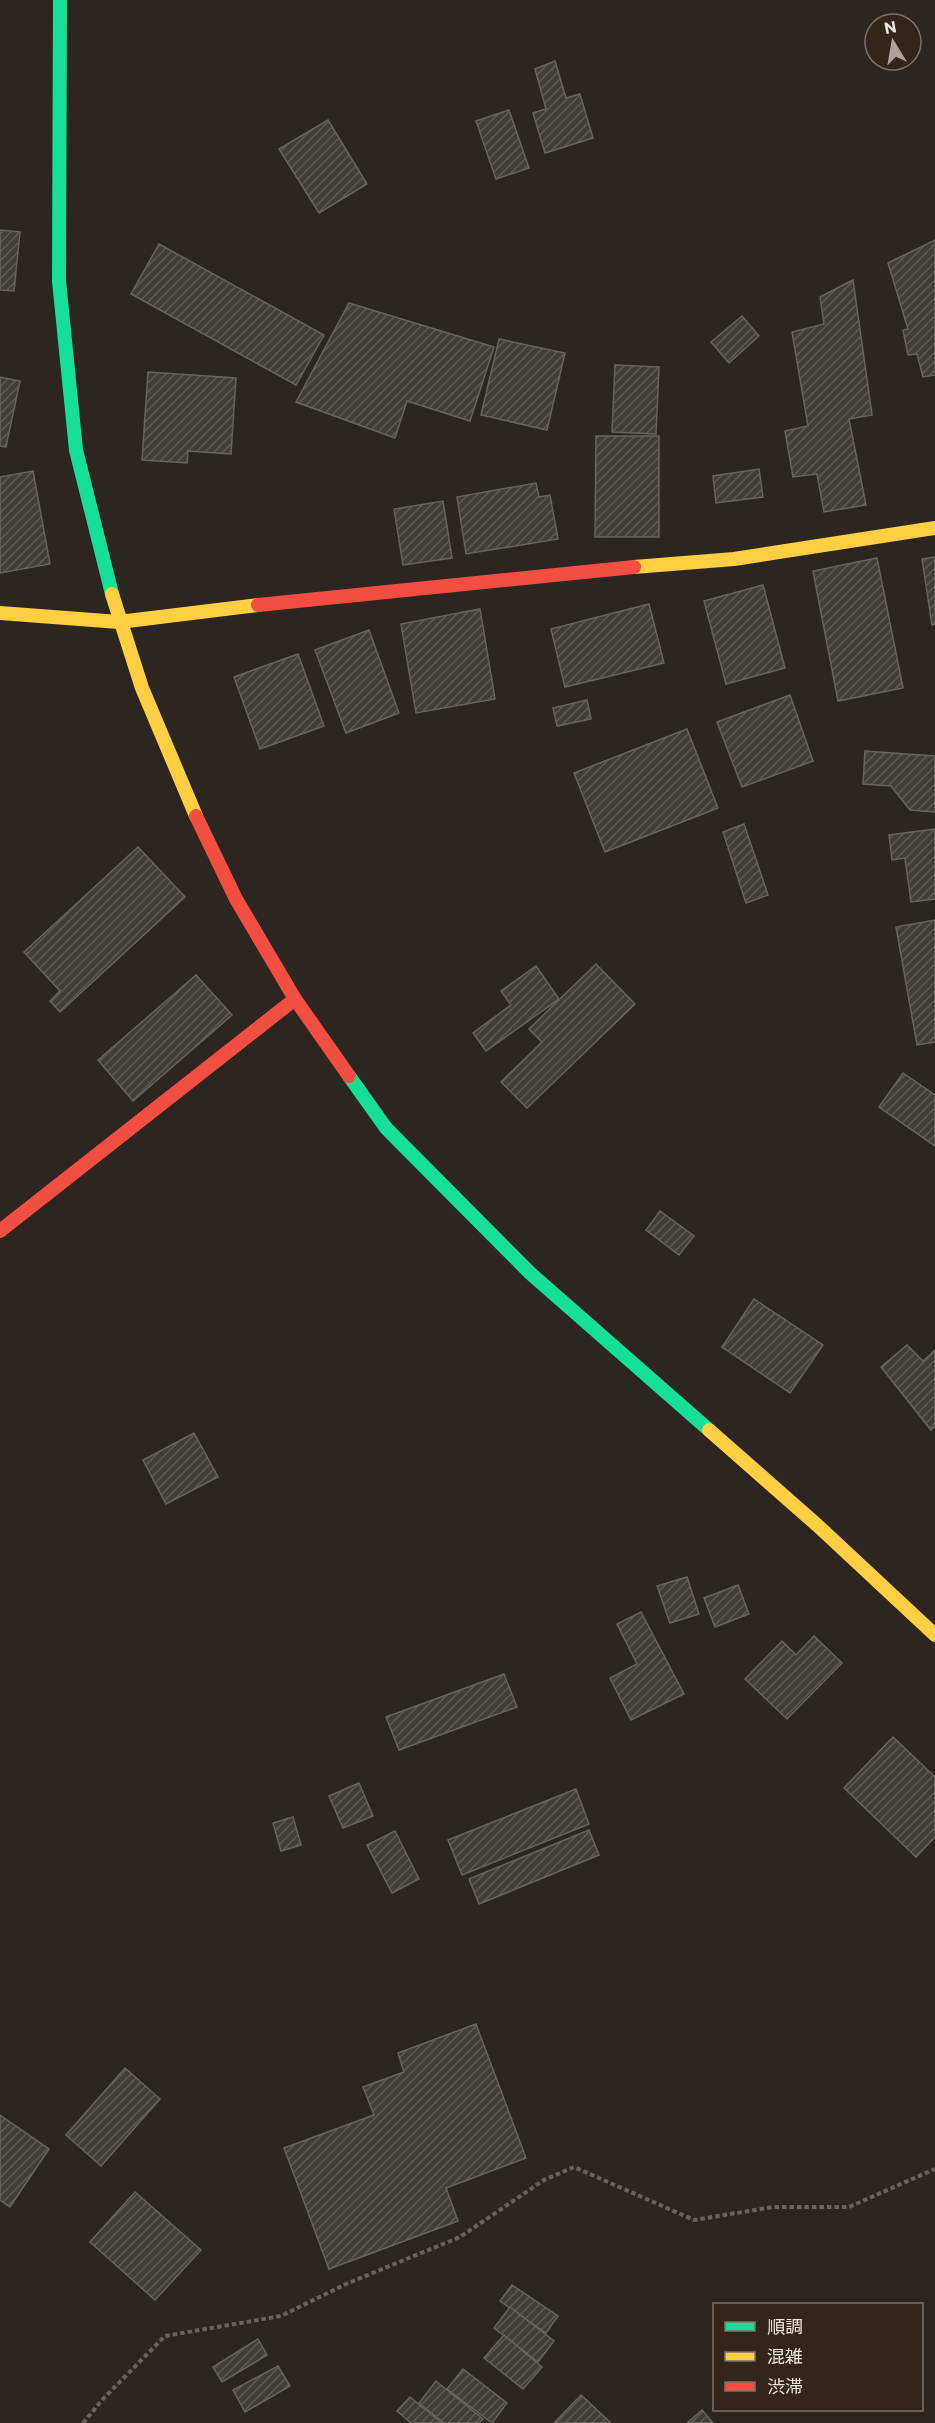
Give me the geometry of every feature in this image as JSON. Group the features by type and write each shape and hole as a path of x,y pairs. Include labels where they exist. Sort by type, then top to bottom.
{"street":[{"path":"60,0 59,281 76,450 119,622 187,797 236,899 295,999 386,1128 530,1273 817,1525 935,1635"},
{"path":"0,613 119,622 226,608 549,574 734,559 935,528"},
{"path":"0,1231 295,999"}],"path":[{"path":"83,2423 103,2399 165,2336 281,2316 346,2284 460,2237 544,2180 574,2167 694,2220 773,2207 849,2207 935,2169"}],"building":[{"path":"555,61 566,98 580,94 593,138 545,153 533,113 546,109 535,69"},
{"path":"509,110 529,168 496,179 476,121"},
{"path":"328,120 367,184 319,213 279,149"},
{"path":"0,230 20,232 14,291 0,290"},
{"path":"935,240 935,375 923,377 917,354 908,355 903,330 908,329 888,263"},
{"path":"159,244 324,335 296,385 131,294"},
{"path":"853,280 872,415 849,419 866,505 824,512 817,474 793,477 785,431 808,426 792,332 824,324 820,297"},
{"path":"349,303 494,347 470,421 407,401 395,438 296,402"},
{"path":"742,316 759,336 729,363 711,342"},
{"path":"499,339 565,353 547,430 481,415"},
{"path":"615,365 659,367 656,434 612,432"},
{"path":"148,372 236,378 231,454 188,451 187,463 142,460"},
{"path":"0,377 20,381 6,447 0,446"},
{"path":"596,436 659,436 659,537 595,537"},
{"path":"759,469 763,497 716,503 713,476"},
{"path":"33,471 50,564 0,573 0,477"},
{"path":"536,483 539,497 550,495 558,539 466,554 457,497"},
{"path":"443,501 452,558 403,565 394,509"},
{"path":"935,557 935,624 932,625 922,559"},
{"path":"877,558 903,688 838,701 813,571"},
{"path":"763,585 785,668 726,684 704,601"},
{"path":"649,604 664,663 565,687 551,629"},
{"path":"480,609 495,699 416,713 401,624"},
{"path":"369,630 399,713 346,733 315,650"},
{"path":"298,654 324,726 260,749 234,677"},
{"path":"790,695 813,761 742,787 717,722"},
{"path":"587,700 591,719 557,726 553,708"},
{"path":"687,729 718,808 605,852 574,773"},
{"path":"865,751 935,756 935,812 910,810 891,786 863,784"},
{"path":"744,824 768,895 746,903 723,832"},
{"path":"935,829 935,899 911,902 905,858 892,860 889,835"},
{"path":"138,847 185,897 60,1012 50,1001 60,991 24,952"},
{"path":"935,920 935,1042 917,1045 896,927"},
{"path":"596,964 635,1004 527,1108 501,1082 542,1042 529,1029"},
{"path":"536,966 559,999 486,1051 473,1033 511,1005 501,991"},
{"path":"196,975 232,1015 133,1101 98,1060"},
{"path":"903,1073 935,1095 935,1146 879,1107"},
{"path":"660,1211 694,1236 679,1255 646,1230"},
{"path":"754,1299 823,1345 790,1393 722,1347"},
{"path":"907,1345 923,1361 935,1350 935,1426 931,1430 881,1367"},
{"path":"194,1433 218,1477 166,1504 143,1460"},
{"path":"687,1577 699,1614 670,1623 657,1586"},
{"path":"738,1585 749,1614 715,1627 704,1598"},
{"path":"641,1612 684,1694 631,1720 610,1678 637,1664 617,1624"},
{"path":"814,1636 842,1663 787,1719 745,1679 782,1641 796,1655"},
{"path":"504,1674 517,1707 399,1750 386,1717"},
{"path":"893,1737 935,1777 935,1837 916,1857 844,1788"},
{"path":"359,1783 373,1816 343,1828 329,1796"},
{"path":"576,1789 589,1824 462,1875 448,1840"},
{"path":"293,1817 301,1845 281,1851 273,1823"},
{"path":"589,1830 599,1855 479,1904 469,1879"},
{"path":"395,1831 419,1879 392,1893 367,1845"},
{"path":"476,2024 526,2158 446,2188 458,2221 329,2269 284,2148 374,2115 363,2087 404,2072 398,2053"},
{"path":"125,2068 160,2099 101,2166 66,2135"},
{"path":"0,2115 49,2149 10,2207 0,2200"},
{"path":"135,2192 201,2250 155,2300 90,2242"},
{"path":"512,2285 558,2316 546,2333 500,2301"},
{"path":"510,2307 554,2341 538,2362 494,2328"},
{"path":"504,2335 542,2367 523,2389 484,2358"},
{"path":"258,2339 267,2355 222,2382 213,2367"},
{"path":"278,2366 290,2386 245,2412 233,2390"},
{"path":"463,2369 507,2403 492,2423 447,2389"},
{"path":"436,2381 483,2419 479,2423 444,2423 419,2403"},
{"path":"581,2395 611,2423 554,2423"},
{"path":"410,2397 442,2423 411,2423 397,2411"},
{"path":"702,2410 713,2423 687,2423"}],"traffic: fast":[{"path":"60,0 59,281 76,450 112,594"},
{"path":"349,1076 386,1128 530,1273 709,1430"}],"traffic: slow":[{"path":"634,567 734,559 935,528"},
{"path":"112,594 142,688 196,816"},
{"path":"0,613 119,622 258,605"},
{"path":"709,1430 817,1525 935,1635"}],"traffic: jam":[{"path":"258,605 634,567"},
{"path":"196,816 236,899 295,999 349,1076"},
{"path":"0,1231 295,999"}]}
